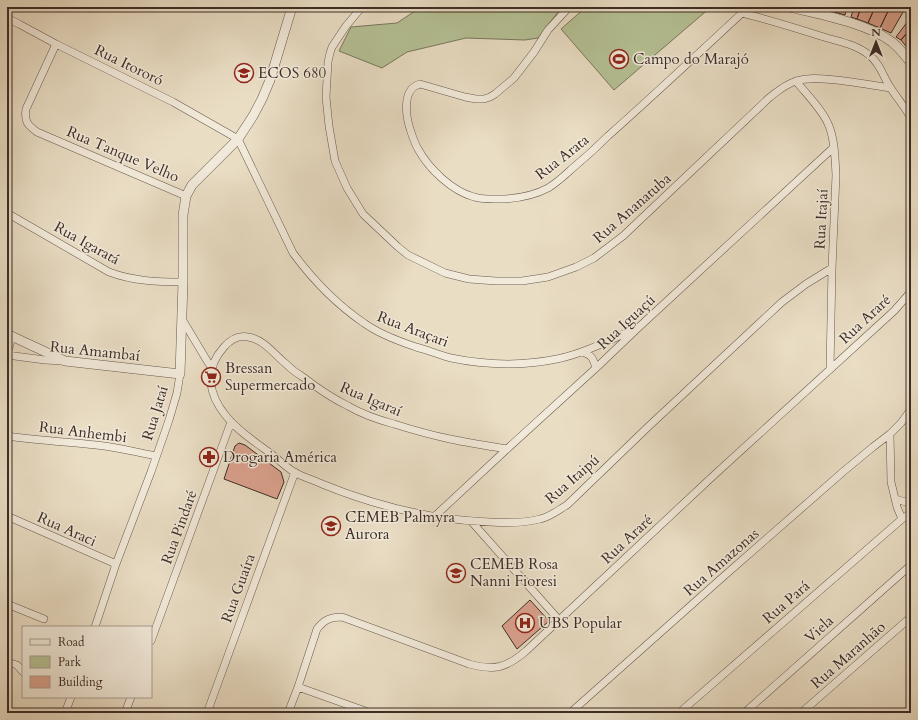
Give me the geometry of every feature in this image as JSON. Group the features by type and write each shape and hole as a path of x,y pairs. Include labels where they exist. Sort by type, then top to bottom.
{"street":[{"name":"Rua Tanque Velho","path":"56,44 26,109 25,116 29,126 37,132 186,196 192,185 238,139 253,116 270,80 292,7"},
{"name":"Rua Ananatuba","path":"362,7 346,26 332,47 328,62 326,97 335,161 347,188 363,214 398,247 408,254 446,273 469,279 522,281 548,277 576,267 594,258 623,236 770,98 787,85 806,79 818,79 855,82 890,88"},
{"name":"Rua Arata","path":"569,7 548,30 534,52 514,78 490,97 484,99 465,97 420,84 414,87 411,91 406,104 410,129 418,149 429,166 454,188 474,197 493,199 516,198 535,194 549,188 655,95 740,10"},
{"path":"789,7 839,19 878,34 900,49 911,63"},
{"path":"740,10 847,44 869,54 879,65 890,88 911,118"},
{"name":"Rua Itororó","path":"7,18 173,102 238,139"},
{"name":"Rua Itajaí","path":"796,81 824,115 832,134 834,147 836,175 830,369"},
{"name":"Rua Araçari","path":"238,139 294,253 303,266 324,290 343,308 365,324 382,333 404,343 450,358 495,364 532,363 557,359 582,352 639,327"},
{"name":"Rua Iguaçú","path":"435,516 834,147"},
{"name":"Rua Jataí","path":"95,626 116,564 151,472 177,393 180,374 182,320 183,215 186,196"},
{"name":"Rua Igaratá","path":"7,214 109,272 152,282 183,282"},
{"name":"Rua Itaipú","path":"212,369 212,389 215,400 222,411 231,422 295,472 341,492 402,510 471,521 503,523 540,519 554,514 567,505 782,302 806,284 832,268"},
{"name":"Rua Araré","path":"298,687 317,629 328,619 336,617 342,617 482,668 495,668 516,660 712,477 894,311 911,290"},
{"path":"182,320 212,369"},
{"path":"7,353 10,345 9,335"},
{"path":"9,335 65,362"},
{"name":"Rua Igaraí","path":"212,369 215,358 228,342 234,338 242,336 250,337 267,346 304,378 349,407 378,419 417,432 507,449"},
{"path":"582,352 591,356 596,368"},
{"name":"Rua Amambaí","path":"7,353 45,360 180,374"},
{"name":"Rua Amazonas","path":"570,713 844,471 890,434 901,423 911,409"},
{"name":"Rua Pindaré","path":"152,638 231,422"},
{"path":"890,434 891,482 902,519"},
{"name":"Rua Anhembi","path":"7,436 97,445 156,456"},
{"name":"Rua Guaíra","path":"207,713 295,472"},
{"path":"895,499 911,502"},
{"name":"Rua Pará","path":"679,713 902,519 911,513"},
{"name":"Rua Araci","path":"7,516 116,564"},
{"path":"471,521 559,620"},
{"name":"Viela","path":"744,713 911,565"},
{"path":"7,604 44,619"},
{"name":"Rua Maranhão","path":"801,713 911,617"},
{"path":"7,662 17,665 22,671"},
{"path":"288,713 298,687 371,713"},
{"path":"65,713 71,698"},
{"path":"125,713 131,698"}],"green space":[{"path":"421,7 562,7 538,38 525,40 466,38 407,52 382,68 339,51 351,27 397,23"},
{"name":"Campo do Marajó","path":"586,7 711,7 614,90 561,29"}],"building":[{"path":"820,7 833,7 831,11"},
{"path":"833,7 847,7 845,15 831,11"},
{"path":"854,7 861,7 857,19 851,17"},
{"path":"861,7 875,7 868,23 857,19"},
{"path":"875,7 890,7 880,28 868,23"},
{"path":"890,7 906,7 891,33 880,28"},
{"path":"911,17 911,28 901,40 896,37"},
{"path":"911,28 911,48 909,50 901,40"},
{"path":"239,443 245,445 281,472 284,482 277,499 224,479 235,446"},
{"name":"UBS Popular","path":"530,600 549,621 517,649 502,626"}],"place":[{"name":"Campo do Marajó","path":"619,59"},
{"name":"ECOS 680","path":"244,73"},
{"name":"Bressan Supermercado","path":"211,377"},
{"name":"Drogaria América","path":"209,457"},
{"name":"CEMEB Palmyra Aurora","path":"331,526"},
{"name":"CEMEB Rosa Nanni Fioresi","path":"456,573"},
{"name":"UBS Popular","path":"525,623"}]}
